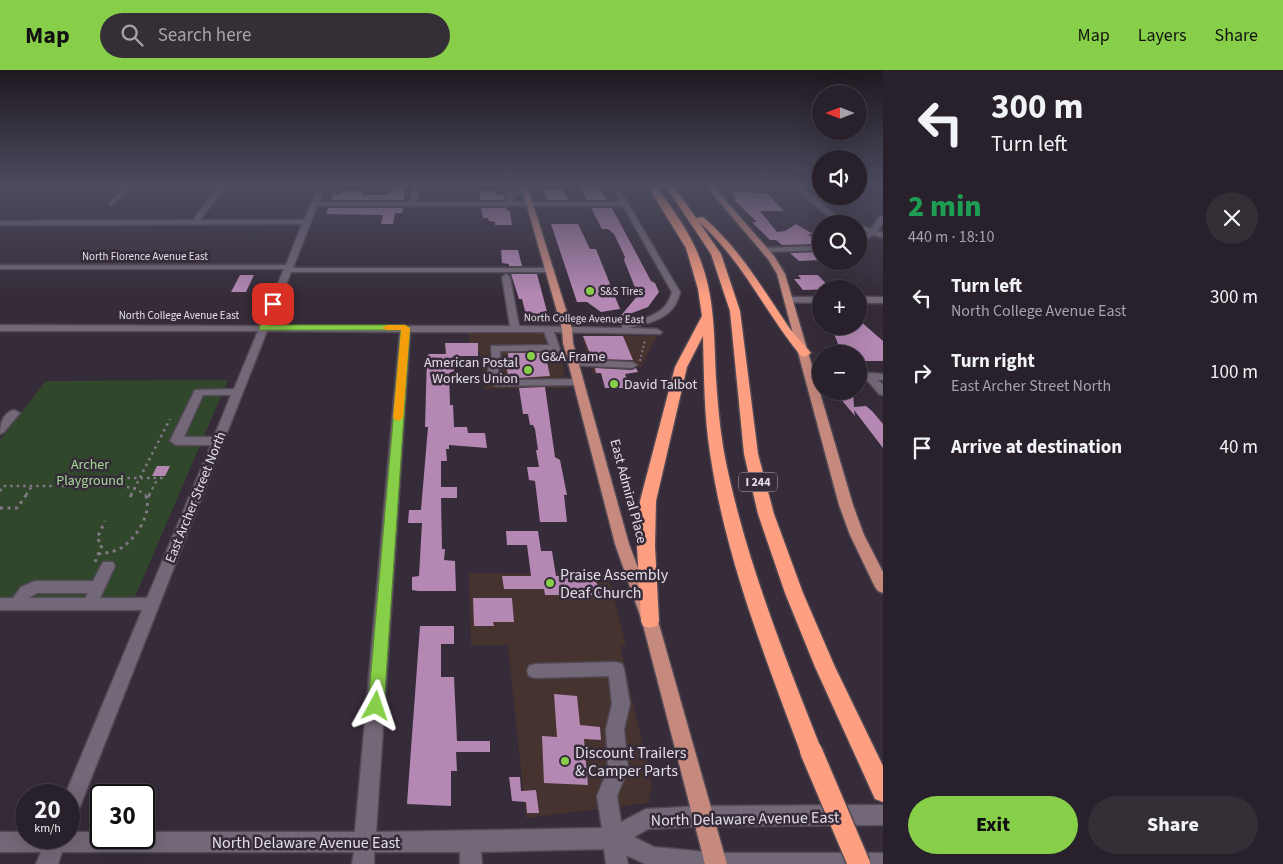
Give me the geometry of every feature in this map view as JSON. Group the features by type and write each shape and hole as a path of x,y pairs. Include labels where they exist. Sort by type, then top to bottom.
{"highway":[{"name":"I 244","path":"676,222 692,252 702,283 708,315 712,414 720,472 735,538 763,625 811,752 859,864"},
{"name":"I 244","path":"695,222 716,254 735,311 751,454 766,514 794,593 883,791"},
{"path":"704,222 722,238 758,286 783,327 805,353"},
{"path":"650,621 646,546 648,501 681,367 708,315"}],"main road":[{"name":"East Admiral Place","path":"535,222 567,329 571,353 622,544 650,621 716,864"},
{"path":"740,222 764,250 781,274 805,353 812,365"},
{"path":"822,400 846,505 857,535 883,588"}],"street":[{"path":"0,223 185,222"},
{"name":"East Archer Street North","path":"79,784 307,222"},
{"path":"612,330 652,319 671,308 675,302 676,292 636,222"},
{"path":"867,236 873,232 880,222"},
{"path":"867,229 883,236"},
{"path":"764,250 812,248"},
{"name":"North Florence Avenue East","path":"0,267 550,270"},
{"path":"472,270 473,277 506,277 515,270"},
{"path":"506,277 515,329"},
{"path":"790,300 812,300"},
{"path":"867,300 883,300"},
{"name":"North College Avenue East","path":"0,328 405,328 567,329 657,332"},
{"path":"363,864 405,328"},
{"path":"548,329 557,355 571,353 632,365"},
{"path":"554,345 495,348 496,383 580,382"},
{"path":"867,375 883,377"},
{"path":"867,378 883,392"},
{"path":"218,441 176,441 199,392 237,392"},
{"path":"0,430 14,413"},
{"path":"90,604 107,567"},
{"path":"17,604 26,591 35,586 98,586"},
{"path":"0,604 152,604"},
{"path":"535,671 616,670 622,704 615,729 618,769 607,796 617,864"},
{"name":"North Delaware Avenue East","path":"612,838 646,819 704,816 883,815"},
{"name":"North Delaware Avenue East","path":"80,840 470,842 612,838 653,857 716,864 883,864"},
{"name":"North Delaware Avenue East","path":"0,842 15,841"},
{"path":"470,842 471,864"},
{"path":"46,864 52,849"}],"path":[{"path":"632,365 639,362 646,331"},
{"path":"130,497 170,419"},
{"path":"121,478 165,478"},
{"path":"98,554 120,549 134,538 148,508 148,498 158,478"},
{"path":"0,491 3,486 122,486 134,488 144,493 148,498"},
{"path":"0,508 17,508 32,486"},
{"path":"105,521 96,538 102,545 92,568 107,567"}],"shaded area":[{"path":"469,333 555,333 568,388 484,389 480,352 470,351"},
{"path":"582,336 657,336 641,368 636,366 611,366 613,374 593,374"},
{"path":"469,573 608,575 626,646 620,646 652,785 648,803 526,818 508,645 471,645"}],"green space":[{"name":"Archer Playground","path":"228,380 135,597 0,598 0,440 46,381"}],"building":[{"path":"381,222 393,222 393,224 381,224"},
{"path":"495,222 512,222 512,225 495,225"},
{"path":"598,222 620,222 651,281 655,283 659,292 648,307 619,318 638,295 624,260 625,257 614,234 608,229 602,229"},
{"path":"752,222 769,222 777,232 785,231 796,224 812,233 808,234 812,238 812,244 782,245 776,240 770,240"},
{"path":"551,224 578,224 590,249 596,249 620,309 601,312 587,302 577,302"},
{"path":"501,250 518,250 522,266 509,266 509,264 502,263"},
{"path":"812,252 812,260 799,261 790,253"},
{"path":"511,274 537,274 550,323 528,323 522,299 519,299"},
{"path":"240,275 254,275 246,292 231,292"},
{"path":"798,275 818,275 823,280 812,280 812,290 803,290 794,279 801,279"},
{"path":"867,327 883,341 883,361 867,361 867,345 838,345 835,335 867,335"},
{"path":"583,336 623,336 633,360 592,359"},
{"path":"445,343 478,343 478,356 453,356 454,371 449,373 450,405 453,405 454,427 467,427 468,433 485,433 487,448 449,445 449,449 446,449 447,461 441,461 441,487 457,487 457,498 441,498 442,549 445,549 444,560 455,561 456,591 418,591 412,590 412,577 419,576 422,523 408,523 409,510 421,510 428,427 425,427 427,356 429,354 446,354"},
{"path":"508,353 550,353 555,362 547,362 550,376 518,378 517,376 508,376 506,363 509,363"},
{"path":"595,368 632,370 636,368 638,372 625,374 627,379 623,379 626,388 605,388 601,373 596,373"},
{"path":"545,387 555,457 560,460 567,495 564,495 567,522 540,522 535,481 529,480 527,467 539,467 536,450 538,450 535,429 533,425 530,425 528,414 523,414 519,388"},
{"path":"842,400 854,400 854,407 866,406 872,411 883,424 883,448 854,410 855,416"},
{"path":"157,466 170,466 165,476 152,476"},
{"path":"506,531 538,531 541,551 552,551 556,576 595,576 600,595 545,595 544,589 504,589 502,576 531,576 527,545 507,545"},
{"path":"473,598 512,598 514,622 493,622 494,626 474,626"},
{"path":"420,626 454,626 454,644 441,644 441,677 454,677 457,741 490,741 490,752 456,752 457,771 451,771 451,806 407,804"},
{"name":"Discount Trailers & Camper Parts","path":"554,694 577,696 580,725 600,727 601,740 584,739 588,785 544,783 542,736 557,737"},
{"path":"509,777 520,777 521,791 536,790 539,813 527,813 526,802 512,801"}],"slow traffic":[{"path":"387,328 405,328 398,418"}],"place":[{"name":"S&S Tires","path":"590,291"},
{"name":"G&A Frame","path":"531,356"},
{"name":"American Postal Workers Union","path":"528,370"},
{"name":"David Talbot","path":"614,384"},
{"name":"Praise Assembly Deaf Church","path":"550,583"},
{"name":"Discount Trailers & Camper Parts","path":"565,761"}],"route":[{"path":"273,304 263,328 405,328 376,706"}]}
